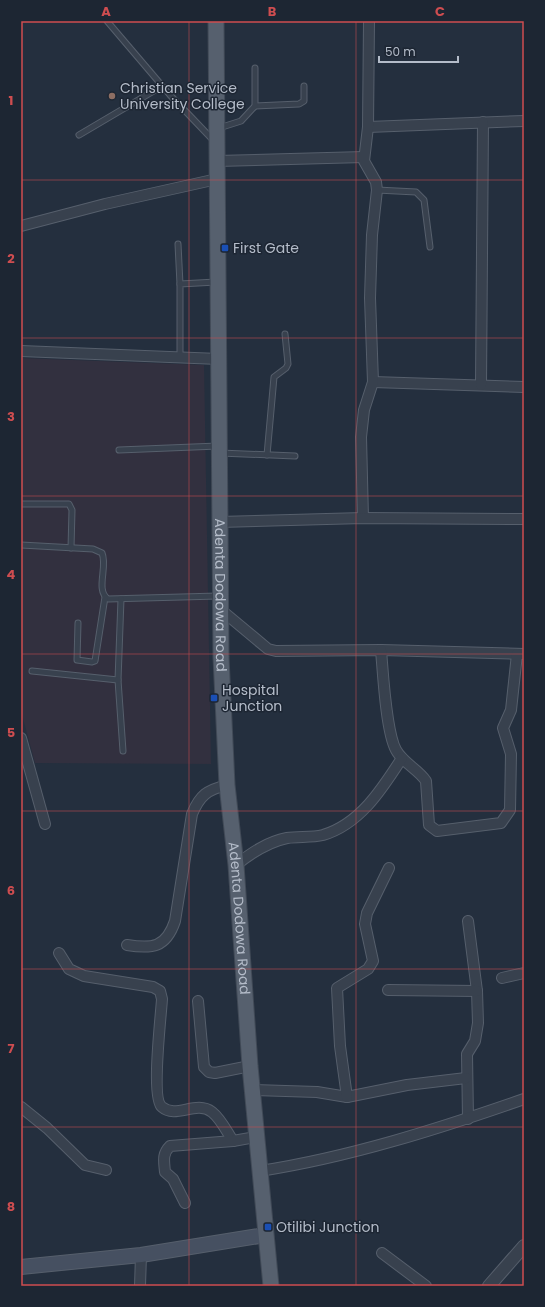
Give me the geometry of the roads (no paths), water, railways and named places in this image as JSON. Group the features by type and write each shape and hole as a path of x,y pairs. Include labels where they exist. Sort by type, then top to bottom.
{"main road":[{"name":"Adenta Dodowa Road","path":"216,21 219,359 219,603 227,786 236,865 250,1066 271,1286"},
{"path":"21,1267 142,1255 265,1235"}],"street":[{"path":"363,518 361,438 364,410 373,382 370,298 372,235 377,190 376,182 365,165 364,157 368,127 369,21"},
{"path":"368,127 524,121"},
{"path":"481,385 483,122"},
{"path":"217,161 364,157"},
{"path":"21,226 217,178"},
{"path":"21,351 219,359"},
{"path":"373,382 524,387"},
{"path":"219,522 363,518 524,519"},
{"path":"219,603 268,649 272,650 286,652 381,650 520,654 511,710 503,728 511,754 510,810 501,822 437,831 429,825 426,781 402,758 396,750 390,730 381,650"},
{"path":"21,738 45,824"},
{"path":"236,865 252,852 268,844 288,838 321,835 338,828 355,818 385,785 402,758"},
{"path":"127,945 148,948 162,942 171,934 175,921 192,814 197,802 204,794 216,788 227,786"},
{"path":"347,1096 340,1046 337,988 368,969 373,961 365,924 367,913 389,868"},
{"path":"468,921 477,991 478,1023 475,1041 467,1054 466,1078 468,1119"},
{"path":"59,953 69,968 84,976 153,987 160,991 162,999 157,1059 157,1099 162,1107 174,1111 202,1107 212,1112 223,1125 233,1141"},
{"path":"502,978 524,973"},
{"path":"388,990 477,991"},
{"path":"198,1001 204,1067 209,1072 215,1073 250,1066"},
{"path":"252,1090 317,1092 347,1096 466,1078"},
{"path":"260,1171 284,1167 384,1143 468,1119 524,1099"},
{"path":"21,1107 47,1128 85,1165 106,1170"},
{"path":"185,1203 173,1179 165,1172 164,1156 165,1151 170,1146 233,1141 256,1137"},
{"path":"489,1286 524,1246"},
{"path":"382,1253 426,1286"},
{"path":"140,1286 142,1255"}],"lane":[{"path":"107,21 162,86 216,136 241,120 255,106 299,104 304,101 304,86"},
{"path":"255,106 256,68"},
{"path":"79,135 162,86"},
{"path":"377,190 416,192 421,195 424,200 430,247"},
{"path":"178,244 180,284 180,357"},
{"path":"180,284 218,282"},
{"path":"266,455 274,377 286,368 288,364 286,334"},
{"path":"119,450 219,450 266,455 295,456"},
{"path":"21,504 69,504 72,510 70,548"},
{"path":"21,545 93,549 102,553 105,560 102,590 105,597 95,661 77,660 78,623"},
{"path":"105,597 108,599 219,603"},
{"path":"121,599 118,680 123,752"},
{"path":"32,671 118,680"}],"place":[{"name":"Christian Service University College","path":"112,96"},
{"name":"First Gate","path":"225,248"},
{"name":"Hospital Junction","path":"214,698"},
{"name":"Otilibi Junction","path":"268,1227"}]}
